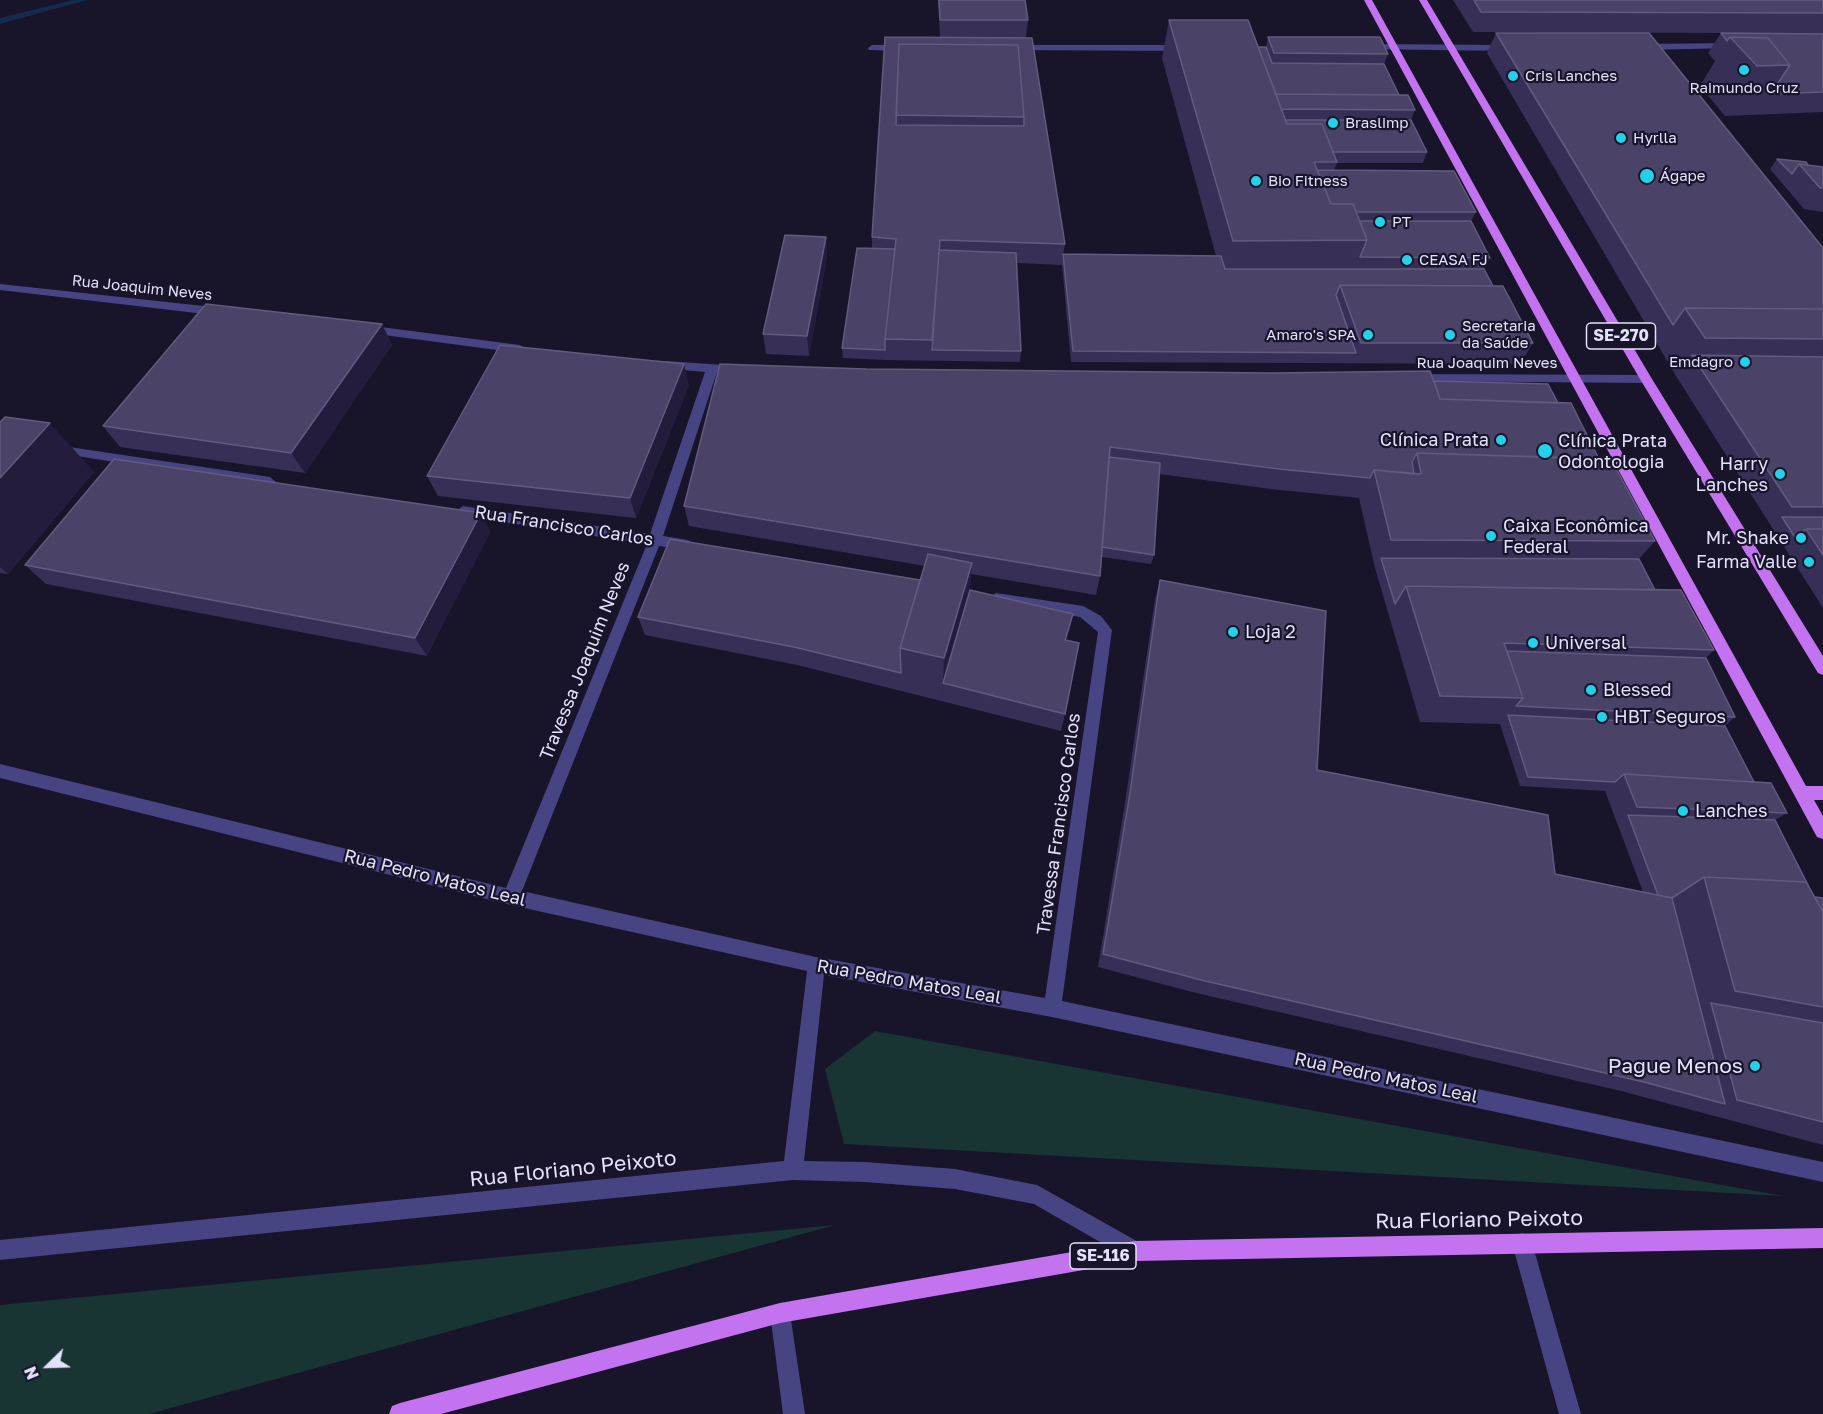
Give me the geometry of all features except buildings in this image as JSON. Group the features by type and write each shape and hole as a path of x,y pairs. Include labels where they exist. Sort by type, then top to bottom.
{"main road":[{"name":"SE-270","path":"1368,0 1823,832"},
{"name":"SE-270","path":"1423,0 1646,379 1823,669"},
{"path":"1802,793 1823,793"},
{"name":"Rua Floriano Peixoto","path":"400,1414 780,1313 1135,1251 1823,1238"}],"street":[{"path":"1631,47 1739,46"},
{"path":"1643,47 1651,56"},
{"path":"872,48 919,48"},
{"path":"1002,48 1192,48"},
{"path":"1358,48 1524,48"},
{"name":"Rua Joaquim Neves","path":"0,287 231,313"},
{"path":"347,326 533,350"},
{"path":"656,364 747,371"},
{"name":"Travessa Joaquim Neves","path":"512,897 655,540 712,369"},
{"name":"Rua Joaquim Neves","path":"1394,378 1646,379"},
{"path":"47,448 281,483"},
{"name":"Rua Francisco Carlos","path":"444,508 701,548"},
{"name":"Travessa Francisco Carlos","path":"979,595 1083,612 1096,620 1104,630 1104,646 1052,1008"},
{"name":"Rua Pedro Matos Leal","path":"0,771 512,897 816,965 1052,1008 1823,1172"},
{"path":"793,1170 816,965"},
{"name":"Rua Floriano Peixoto","path":"0,1250 793,1170 866,1172 955,1179 1037,1195 1135,1251"},
{"path":"1522,1243 1570,1414"},
{"path":"780,1313 794,1414"}],"green space":[{"path":"875,1031 1783,1196 844,1144 825,1069"},
{"path":"835,1225 149,1414 0,1414 0,1305"}],"waterway":[{"path":"0,21 83,0"}],"place":[{"name":"Raimundo Cruz","path":"1744,70"},
{"name":"Cris Lanches","path":"1513,76"},
{"name":"Braslimp","path":"1333,123"},
{"name":"Hyrlla","path":"1621,138"},
{"name":"Ágape","path":"1647,176"},
{"name":"Bio Fitness","path":"1256,181"},
{"name":"PT","path":"1380,222"},
{"name":"CEASA FJ","path":"1407,260"},
{"name":"Amaro's SPA","path":"1368,335"},
{"name":"Secretaria da Saúde","path":"1450,335"},
{"name":"Emdagro","path":"1745,362"},
{"name":"Clínica Prata","path":"1501,440"},
{"name":"Clínica Prata Odontologia","path":"1545,451"},
{"name":"Harry Lanches","path":"1780,474"},
{"name":"Caixa Econômica Federal","path":"1491,536"},
{"name":"Mr. Shake","path":"1801,538"},
{"name":"Farma Valle","path":"1809,562"},
{"name":"Loja 2","path":"1233,632"},
{"name":"Universal","path":"1533,643"},
{"name":"Blessed","path":"1591,690"},
{"name":"HBT Seguros","path":"1602,717"},
{"name":"Lanches","path":"1683,811"},
{"name":"Pague Menos","path":"1755,1066"}]}
